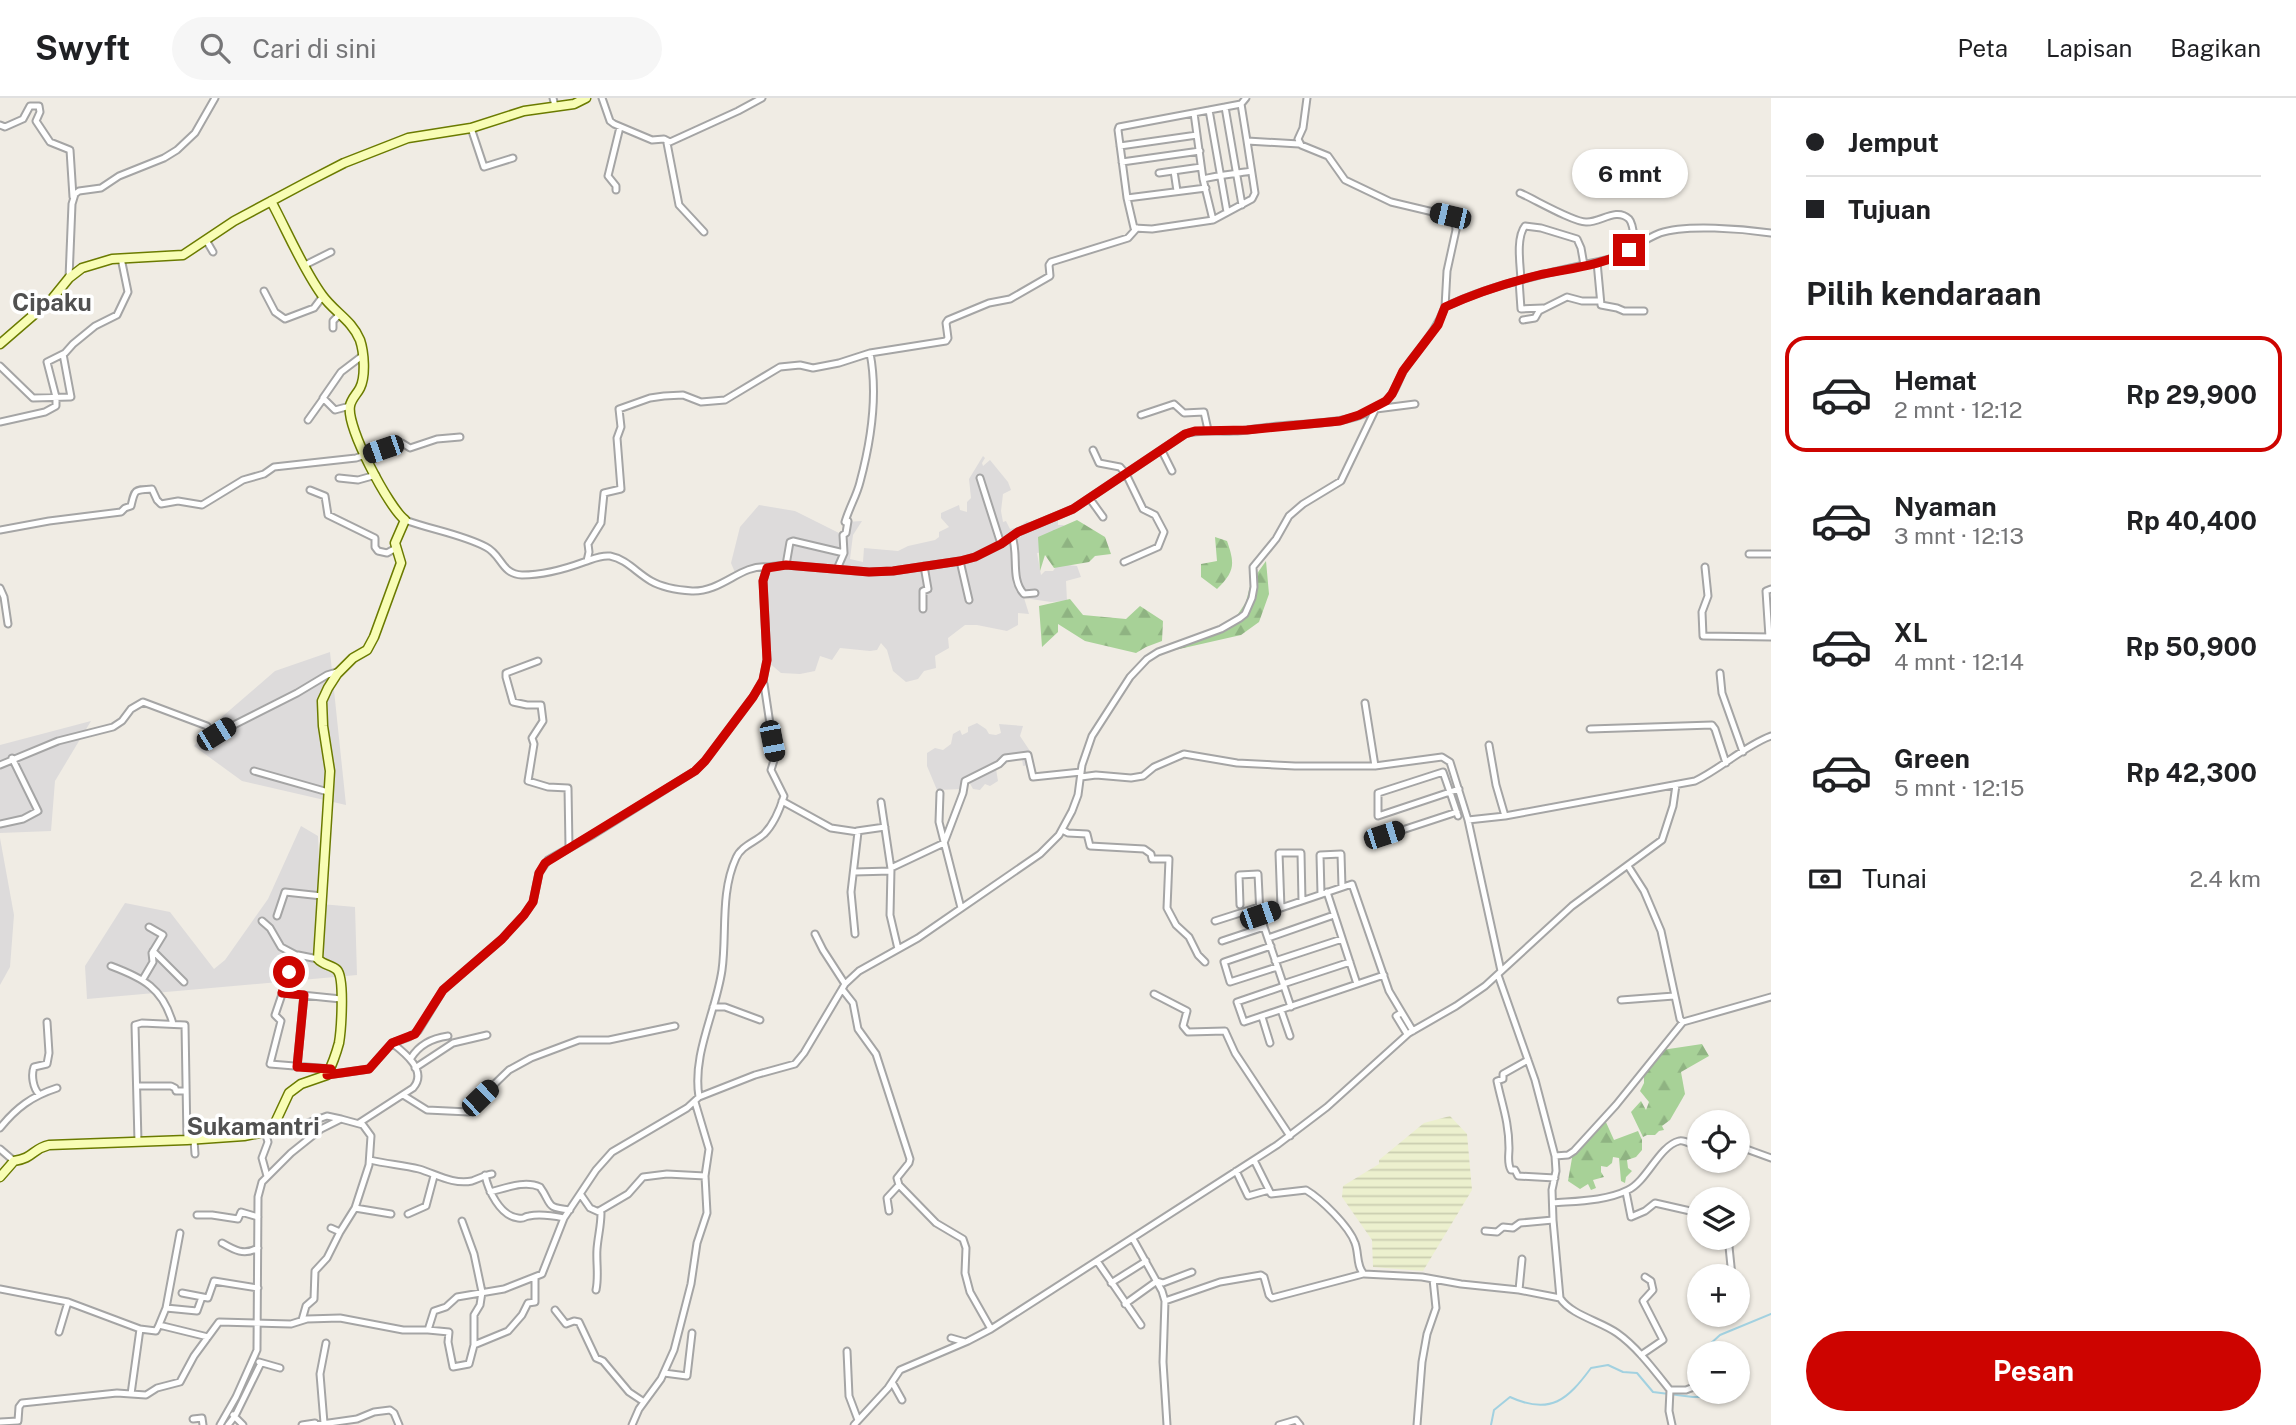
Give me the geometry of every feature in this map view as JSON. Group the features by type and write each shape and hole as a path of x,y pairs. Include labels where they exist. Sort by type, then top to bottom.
{"street":[{"path":"73,197 79,191 101,188 119,176 177,150 195,133 215,98"},
{"path":"0,344 52,299 74,272 90,265 121,258 177,256 234,221 344,163 408,138 471,128 554,102 579,102 586,98"},
{"path":"602,98 610,121 652,140 664,139 670,142"},
{"path":"704,232 678,204 667,143 762,98"},
{"path":"1241,104 1255,196 1213,220 1152,229 1134,228 1122,162 1118,130 1121,126 1241,104 1246,98"},
{"path":"1300,144 1298,139 1303,128 1307,98"},
{"path":"0,125 4,127 22,119 27,108 36,105 40,111 36,121 49,142 70,150 73,197 69,278"},
{"path":"1225,107 1242,205"},
{"path":"1209,110 1227,212"},
{"path":"1194,113 1203,179 1213,220"},
{"path":"617,190 607,176 620,127"},
{"path":"471,128 484,167 513,158"},
{"path":"1120,146 1198,135"},
{"path":"428,1330 435,1310 446,1307 457,1297 504,1289 542,1274 564,1218 596,1170 612,1152 697,1100 755,1075 795,1065 844,986 866,965 898,949 1040,854 1062,830 1078,795 1092,736 1130,677 1147,659 1181,642 1234,623 1245,614 1254,587 1253,567 1276,539 1289,516 1341,481 1377,408 1392,394 1403,371 1438,325 1445,307 1447,271 1456,230 1455,219 1391,202 1345,180 1328,156 1300,144 1247,141"},
{"path":"1122,162 1199,151"},
{"path":"1158,173 1201,167"},
{"path":"1174,171 1177,191"},
{"path":"1203,179 1251,171"},
{"path":"1127,198 1206,188"},
{"path":"1520,192 1582,222 1597,221 1612,214 1627,218 1635,246"},
{"path":"271,201 323,296 354,328 362,346 361,386 350,406 352,425 364,455 397,512 405,520 488,547 495,552 502,566 510,573 522,575 557,570 603,556 616,558 655,583 678,590 695,591 713,588 750,570 786,565 893,571 960,561 975,557 1012,536 1073,509 1185,434 1340,421 1377,408 1415,404"},
{"path":"1546,307 1522,309 1522,229 1525,226 1541,228 1577,239 1584,265"},
{"path":"587,561 588,544 601,523 604,493 621,489 617,438 621,427 619,409 649,398 664,396 683,395 696,401 725,400 780,367 800,365 813,368 839,363 870,352 946,341 948,320 989,303 1010,299 1049,276 1051,262 1128,238 1137,228"},
{"path":"1445,307 1468,296 1520,280 1621,255 1656,234 1669,230 1710,229 1771,233"},
{"path":"206,240 213,252"},
{"path":"305,265 331,252"},
{"path":"0,422 46,412 56,406 47,363 63,354 95,326 115,317 120,310 128,292 121,258"},
{"path":"1597,262 1601,306 1617,307 1623,311 1644,311"},
{"path":"264,291 275,312 285,319 314,308 323,296"},
{"path":"1523,320 1535,318 1538,311 1567,297 1600,301"},
{"path":"333,328 333,321 340,314"},
{"path":"837,569 844,553 843,535 846,533 848,521 845,522 850,503 860,485 871,420 874,384 870,352"},
{"path":"0,366 33,398 72,395 63,354"},
{"path":"308,420 341,372 362,356"},
{"path":"702,397 710,401"},
{"path":"323,399 335,410 350,406"},
{"path":"1141,415 1174,404 1184,413 1203,411 1208,430"},
{"path":"0,530 50,520 121,512 131,506 137,490 152,489 161,503 178,500 202,505 243,480 264,474 273,467 355,458 402,443 409,449 437,439 460,437"},
{"path":"1093,450 1099,463 1120,467 1143,509 1155,515 1164,532 1158,547 1124,562"},
{"path":"1162,451 1172,471"},
{"path":"340,478 358,480 376,475"},
{"path":"980,478 1001,544"},
{"path":"310,490 325,496 328,514 374,538 378,551 387,553 396,548"},
{"path":"1090,499 1103,517"},
{"path":"317,959 330,771 323,726 323,701 327,688 340,671 353,658 367,650 374,638 401,563 396,548 397,537 405,520"},
{"path":"1012,536 1018,588 1024,594 1035,593"},
{"path":"786,565 793,541 844,553"},
{"path":"1749,554 1771,554"},
{"path":"960,561 969,600"},
{"path":"923,609 923,592 928,589 924,566"},
{"path":"1705,567 1708,596 1702,608 1703,636 1770,637 1766,591 1771,589"},
{"path":"296,955 275,1014 281,1021 270,1064 329,1072 369,1069 392,1043 415,1034 443,990 510,931 533,902 539,873 545,863 695,771 705,761 763,680 767,660 763,581 767,568"},
{"path":"0,588 8,624"},
{"path":"538,661 506,673 506,677 512,702 541,705 543,720 532,738 534,744 528,781 548,787 568,788 569,847"},
{"path":"0,765 58,741 113,727 122,721 131,709 143,702 207,726 216,734 298,693 327,675 340,671"},
{"path":"1720,673 1722,692 1743,752"},
{"path":"632,1425 664,1373 674,1350 691,1284 697,1243 707,1213 705,1176 709,1153 697,1100 698,1079 722,973 726,898 734,862 741,850 767,830 782,801 783,791 771,770 775,757 763,680"},
{"path":"1364,703 1375,766"},
{"path":"1590,729 1712,725 1726,764"},
{"path":"1468,820 1505,816 1695,781 1726,764 1754,743 1771,736"},
{"path":"1489,745 1505,816"},
{"path":"854,872 891,869 944,843 965,781 999,764 1004,758 1028,755 1033,777 1096,775 1131,778 1143,776 1154,767 1184,754 1264,765 1375,766 1442,757 1450,762 1468,820 1500,973 1555,1156 1553,1220 1560,1298"},
{"path":"0,824 24,819 38,811 12,758"},
{"path":"254,771 328,792"},
{"path":"1384,835 1458,814 1450,792 1443,772 1378,793 1378,816 1450,792 1459,789"},
{"path":"856,1422 905,1367 991,1329 1254,1160 1327,1107 1410,1033 1466,999 1500,973 1572,906 1662,840 1673,806 1676,785"},
{"path":"940,793 939,822 961,908"},
{"path":"782,801 831,828 856,831 885,827"},
{"path":"881,802 891,869 890,912 898,949"},
{"path":"1062,830 1087,834 1090,846 1144,849 1151,854 1152,859 1168,859 1170,868 1167,908 1176,925 1189,937 1198,955 1205,962"},
{"path":"855,934 851,897 858,835 856,831"},
{"path":"1281,908 1279,853 1301,853 1302,901"},
{"path":"1342,887 1341,854 1320,855 1324,893 1357,984"},
{"path":"1628,866 1644,891 1661,931 1682,1022"},
{"path":"1240,905 1239,874 1258,874 1260,915 1291,1007"},
{"path":"1260,915 1352,884 1389,992 1401,1013 1396,1016 1410,1033"},
{"path":"277,916 285,892 322,896"},
{"path":"1215,921 1259,907"},
{"path":"1268,938 1334,915"},
{"path":"0,1177 14,1161 28,1159 38,1149 49,1145 191,1140 265,1132 275,1123 289,1093 301,1084 329,1072 339,1043 341,999 338,972 317,959 296,955 281,947 270,928 262,921"},
{"path":"143,979 153,962 151,954 163,934 149,927"},
{"path":"1222,941 1264,927"},
{"path":"815,934 853,1003 858,1029 876,1054 909,1156 907,1166 897,1178 899,1185 936,1223 963,1239 966,1248 965,1273 970,1292 991,1329"},
{"path":"1270,946 1224,962 1230,982 1342,939"},
{"path":"153,951 184,982"},
{"path":"1350,962 1237,1002 1244,1022 1384,975"},
{"path":"111,966 143,979 166,1007 173,1024"},
{"path":"282,993 341,999"},
{"path":"1154,993 1187,1010 1185,1029 1225,1031 1235,1053 1290,1136"},
{"path":"297,1067 304,995"},
{"path":"1621,1000 1674,996"},
{"path":"1555,1156 1574,1151 1616,1105 1682,1022 1771,997"},
{"path":"713,1007 725,1007 760,1020"},
{"path":"1282,1010 1290,1036"},
{"path":"1262,1017 1270,1043"},
{"path":"40,1094 35,1090 32,1072 34,1067 47,1064 47,1022"},
{"path":"138,1142 135,1025 183,1024 185,1091 195,1154"},
{"path":"403,1095 428,1110 469,1112 509,1070 530,1058 581,1040 609,1040 675,1027"},
{"path":"415,1068 453,1043 487,1035"},
{"path":"409,1056 429,1042 449,1036"},
{"path":"359,1123 403,1095 418,1082 418,1073 409,1056 392,1043"},
{"path":"1528,1060 1503,1074 1503,1079 1497,1083 1505,1107 1509,1135 1508,1166 1511,1170 1516,1170 1518,1176 1555,1178"},
{"path":"138,1086 171,1086 176,1092 185,1091"},
{"path":"0,1128 16,1109 40,1094 57,1088"},
{"path":"275,1123 298,1126 327,1116 359,1123 371,1136 370,1160 355,1208 332,1249 315,1271 313,1301 306,1306 302,1320"},
{"path":"228,1425 257,1362 259,1188 267,1176 306,1140 341,1119"},
{"path":"265,1132 268,1142 262,1158 267,1176"},
{"path":"1553,1203 1594,1199 1626,1192 1636,1186 1676,1142 1687,1142"},
{"path":"0,1150 14,1161"},
{"path":"1750,1150 1771,1158"},
{"path":"370,1160 417,1169 434,1176 470,1181 489,1175 490,1192 506,1212 523,1218 531,1215 564,1218"},
{"path":"1254,1160 1271,1194 1300,1189 1310,1192 1352,1237 1358,1254 1359,1268 1363,1273"},
{"path":"1236,1171 1248,1196 1269,1191"},
{"path":"581,1195 590,1208 599,1211 628,1194 643,1177 667,1174 705,1176"},
{"path":"408,1214 426,1206 434,1176"},
{"path":"490,1192 535,1184 553,1207 569,1210"},
{"path":"889,1211 887,1198 899,1185"},
{"path":"1626,1192 1631,1217 1655,1203 1687,1210"},
{"path":"355,1208 391,1214"},
{"path":"596,1290 599,1275 597,1249 601,1229 599,1211"},
{"path":"198,1215 238,1219 241,1212 258,1217"},
{"path":"1485,1231 1497,1233 1503,1227 1513,1228 1520,1223 1553,1220"},
{"path":"0,1422 18,1423 19,1407 22,1403 117,1393 145,1395 157,1388 179,1383 194,1356 219,1322 295,1324 302,1320 340,1318 403,1330 449,1332 448,1342 454,1367 469,1364 474,1345 474,1315 480,1305 482,1293 474,1254 462,1221"},
{"path":"331,1228 340,1232"},
{"path":"0,1289 68,1302 140,1329 156,1331 166,1308 180,1233"},
{"path":"1133,1239 1165,1301 1163,1362 1167,1425"},
{"path":"222,1243 246,1253 258,1248"},
{"path":"1519,1290 1522,1259"},
{"path":"1111,1283 1146,1261"},
{"path":"1097,1262 1141,1325"},
{"path":"1157,1281 1163,1283 1192,1272"},
{"path":"1165,1301 1220,1282 1261,1275 1270,1296 1274,1298 1363,1273 1433,1279 1560,1298 1572,1309 1617,1333 1641,1355 1670,1391 1672,1425"},
{"path":"1641,1355 1662,1341 1643,1301 1653,1290 1651,1281 1645,1277"},
{"path":"474,1345 506,1333 522,1315 528,1303 536,1302 535,1278"},
{"path":"1417,1425 1422,1362 1427,1334 1436,1308 1433,1279"},
{"path":"182,1293 208,1298 214,1281 258,1288"},
{"path":"1125,1304 1157,1281"},
{"path":"166,1308 197,1311 202,1297"},
{"path":"59,1332 68,1302"},
{"path":"555,1311 566,1324 579,1322 596,1358 603,1360 629,1392 644,1402"},
{"path":"159,1325 208,1337"},
{"path":"131,1394 140,1329"},
{"path":"664,1373 687,1376 692,1333"},
{"path":"951,1338 961,1342 968,1341"},
{"path":"324,1423 320,1376 326,1343"},
{"path":"847,1351 849,1396 856,1422"},
{"path":"257,1362 280,1368"},
{"path":"892,1382 902,1400"},
{"path":"1670,1391 1687,1390"},
{"path":"302,1425 357,1419 374,1412 390,1410 399,1425"},
{"path":"220,1425 232,1414"},
{"path":"232,1414 243,1425"},
{"path":"193,1419 202,1418 203,1425"},
{"path":"1279,1425 1296,1420 1300,1425"}],"shaded area":[{"path":"983,456 983,466 990,460 1008,482 1011,490 1003,494 1001,511 1003,522 1006,521 1010,529 1027,521 1031,524 1058,520 1058,525 1064,525 1045,552 1037,553 1041,575 1045,571 1053,571 1058,564 1077,566 1081,577 1066,581 1067,601 1051,602 1024,598 1029,614 1018,613 1018,625 1007,631 965,625 948,638 949,648 935,656 936,668 924,671 918,679 906,682 893,671 887,650 881,643 877,650 870,651 840,648 832,660 820,656 815,671 800,674 781,673 768,662 761,570 758,567 736,575 731,563 740,527 759,505 795,511 841,534 845,522 862,521 853,535 850,559 863,562 864,548 898,551 939,537 939,532 949,527 941,518 941,513 959,505 960,510 967,512 967,502 971,498 969,479"},
{"path":"330,652 346,805 242,781 194,746 209,728 275,671"},
{"path":"91,721 55,781 51,831 0,833 0,745"},
{"path":"977,723 989,734 996,735 1001,733 999,724 1023,726 1020,736 1030,751 1028,765 1023,766 1022,759 1016,756 1010,757 1006,764 998,765 998,781 990,786 985,784 980,790 973,789 968,780 963,789 937,790 927,766 927,753 935,748 943,750 951,744 953,734 960,730 962,735 968,732 968,727"},
{"path":"301,826 318,836 321,904 355,907 357,975 87,999 85,966 125,903 170,912 214,969 225,960 268,899"},
{"path":"0,838 14,915 10,967 0,985"}],"green space":[{"path":"1077,520 1105,537 1111,554 1095,556 1089,562 1054,568 1045,555 1040,571 1038,537"},
{"path":"1215,537 1227,541 1232,562 1230,572 1217,589 1201,577 1201,564 1217,561"},
{"path":"1266,561 1269,594 1259,622 1241,635 1166,652 1234,620 1246,602 1251,582"},
{"path":"1070,599 1083,615 1126,619 1140,606 1163,621 1162,641 1136,653 1085,641 1058,624 1058,632 1042,647 1039,606"},
{"path":"1702,1044 1709,1056 1681,1072 1685,1094 1670,1120 1662,1126 1664,1130 1643,1137 1631,1112 1641,1101 1646,1110 1649,1102 1640,1091 1644,1076 1662,1050"},
{"path":"1450,1116 1467,1134 1472,1190 1423,1271 1373,1267 1372,1240 1342,1197 1343,1186 1379,1164 1379,1160 1424,1123"},
{"path":"1605,1120 1614,1140 1638,1131 1642,1150 1636,1157 1627,1160 1628,1168 1632,1171 1626,1177 1625,1183 1621,1181 1619,1158 1613,1157 1612,1163 1607,1167 1601,1166 1604,1177 1593,1180 1596,1188 1591,1190 1588,1184 1580,1189 1568,1181 1572,1158 1567,1157"}],"waterway":[{"path":"1713,1341 1720,1335 1771,1314"},
{"path":"1491,1425 1494,1410 1510,1397 1537,1405 1548,1404 1566,1396 1591,1368 1608,1365 1623,1372 1637,1373 1653,1392 1687,1396"}],"district":[{"name":"Cipaku","path":"52,303"},
{"name":"Sukamantri","path":"253,1127"}],"route":[{"path":"289,972 282,993 304,995 297,1067 331,1069 327,1075 362,1072 376,1063 392,1043 415,1034 437,996 502,939 524,915 533,902 539,873 545,863 695,771 705,761 763,680 767,660 763,581 767,568 786,565 869,572 893,571 975,557 1018,532 1073,509 1185,434 1195,431 1247,430 1340,421 1359,415 1386,401 1392,394 1403,371 1438,325 1445,307 1504,284 1610,259 1629,250"}]}
